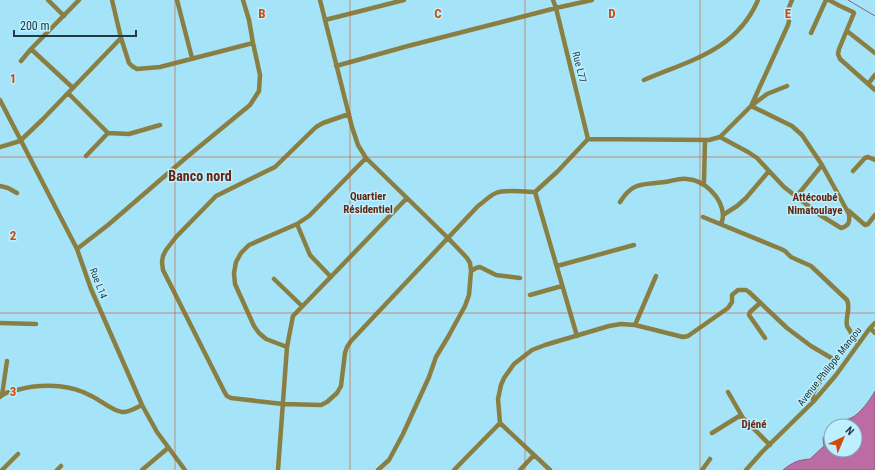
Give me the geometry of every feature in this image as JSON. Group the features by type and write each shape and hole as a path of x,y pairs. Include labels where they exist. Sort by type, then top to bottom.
{"street":[{"path":"48,0 64,16"},
{"path":"22,61 79,0"},
{"path":"112,0 121,38 129,63 137,69 160,67 253,43"},
{"path":"177,0 192,58"},
{"path":"77,249 250,105 259,91 260,75 249,20 243,0"},
{"path":"320,0 348,114 358,145 366,158 408,198 466,258 470,263 471,271 469,295 465,306 436,357 429,377 403,434 389,460 378,470"},
{"path":"325,20 404,0"},
{"name":"Rue L77","path":"553,0 588,139"},
{"path":"336,66 408,46 592,0"},
{"path":"644,80 699,58 727,41 748,19 758,0"},
{"path":"751,106 788,25 789,21 787,12 792,0"},
{"path":"811,33 828,0 853,12 854,15 838,54 840,59 845,64 875,90"},
{"path":"847,31 875,53"},
{"path":"0,147 20,141 121,38"},
{"path":"32,49 73,88"},
{"path":"868,84 875,75"},
{"path":"348,114 316,127 271,170 216,196 176,237 163,256 163,270 225,393 231,398 283,404 321,405 327,402 337,393 340,386 345,353 351,341 478,206 498,192 535,192 558,171 588,139 715,139 720,137 751,106 767,94 787,86"},
{"path":"68,93 108,133 129,134 160,125"},
{"name":"Rue L14","path":"0,100 77,249 91,289 142,405 156,432 185,470"},
{"path":"720,137 757,158 784,187 796,197 841,228 846,227 849,223 849,214 822,165 802,134 792,126 751,106"},
{"path":"86,156 108,133"},
{"path":"702,183 704,182 705,140"},
{"path":"853,171 868,156 875,160"},
{"path":"287,347 266,339 254,326 235,284 234,273 236,262 241,253 249,245 297,224 314,213 366,158"},
{"path":"796,197 822,165"},
{"path":"723,215 746,198 768,171"},
{"path":"620,202 632,189 642,184 670,182 683,178 691,179 702,183 715,194 723,215 721,224"},
{"path":"0,186 17,193"},
{"path":"535,192 577,336"},
{"path":"278,470 287,347 294,316 408,198"},
{"path":"846,208 865,225 868,224 875,215"},
{"path":"703,216 785,251 791,257 811,266 847,300 849,305 846,323 858,344"},
{"path":"297,224 310,255 331,277"},
{"path":"557,266 634,245"},
{"path":"471,271 480,267 496,275 520,278"},
{"path":"635,324 656,276"},
{"path":"274,279 302,306"},
{"path":"530,295 562,286"},
{"path":"550,470 500,423 498,399 501,385 514,364 532,350 545,345 609,326 621,324 635,324 683,337 688,336 728,308 732,302 732,295 738,290 746,290 787,328 833,361 813,393 813,402"},
{"path":"760,303 750,312 750,315 765,338"},
{"path":"0,323 36,324"},
{"name":"Avenue Philippe Mangou","path":"746,470 813,402 836,375 875,323"},
{"path":"870,328 875,333"},
{"path":"1,396 7,361"},
{"path":"1,396 12,391 33,386 58,387 83,392 122,412 129,411 142,405"},
{"path":"728,392 741,415 770,445"},
{"path":"712,433 741,415"},
{"path":"454,470 500,423"},
{"path":"145,469 168,448"},
{"path":"2,470 18,454"},
{"path":"520,470 534,456"},
{"path":"702,470 710,459"},
{"path":"57,470 61,466"}],"shaded area":[{"path":"875,391 875,470 783,470 796,462 810,459 823,447 823,458 863,458 863,418 851,418 868,402"}],"waterway":[{"path":"848,0 875,16"}],"district":[{"name":"Banco nord","path":"200,176"},
{"name":"Quartier Résidentiel","path":"368,202"},
{"name":"Attécoubé Nimatoulaye","path":"815,203"},
{"name":"Djéné","path":"754,424"}]}
